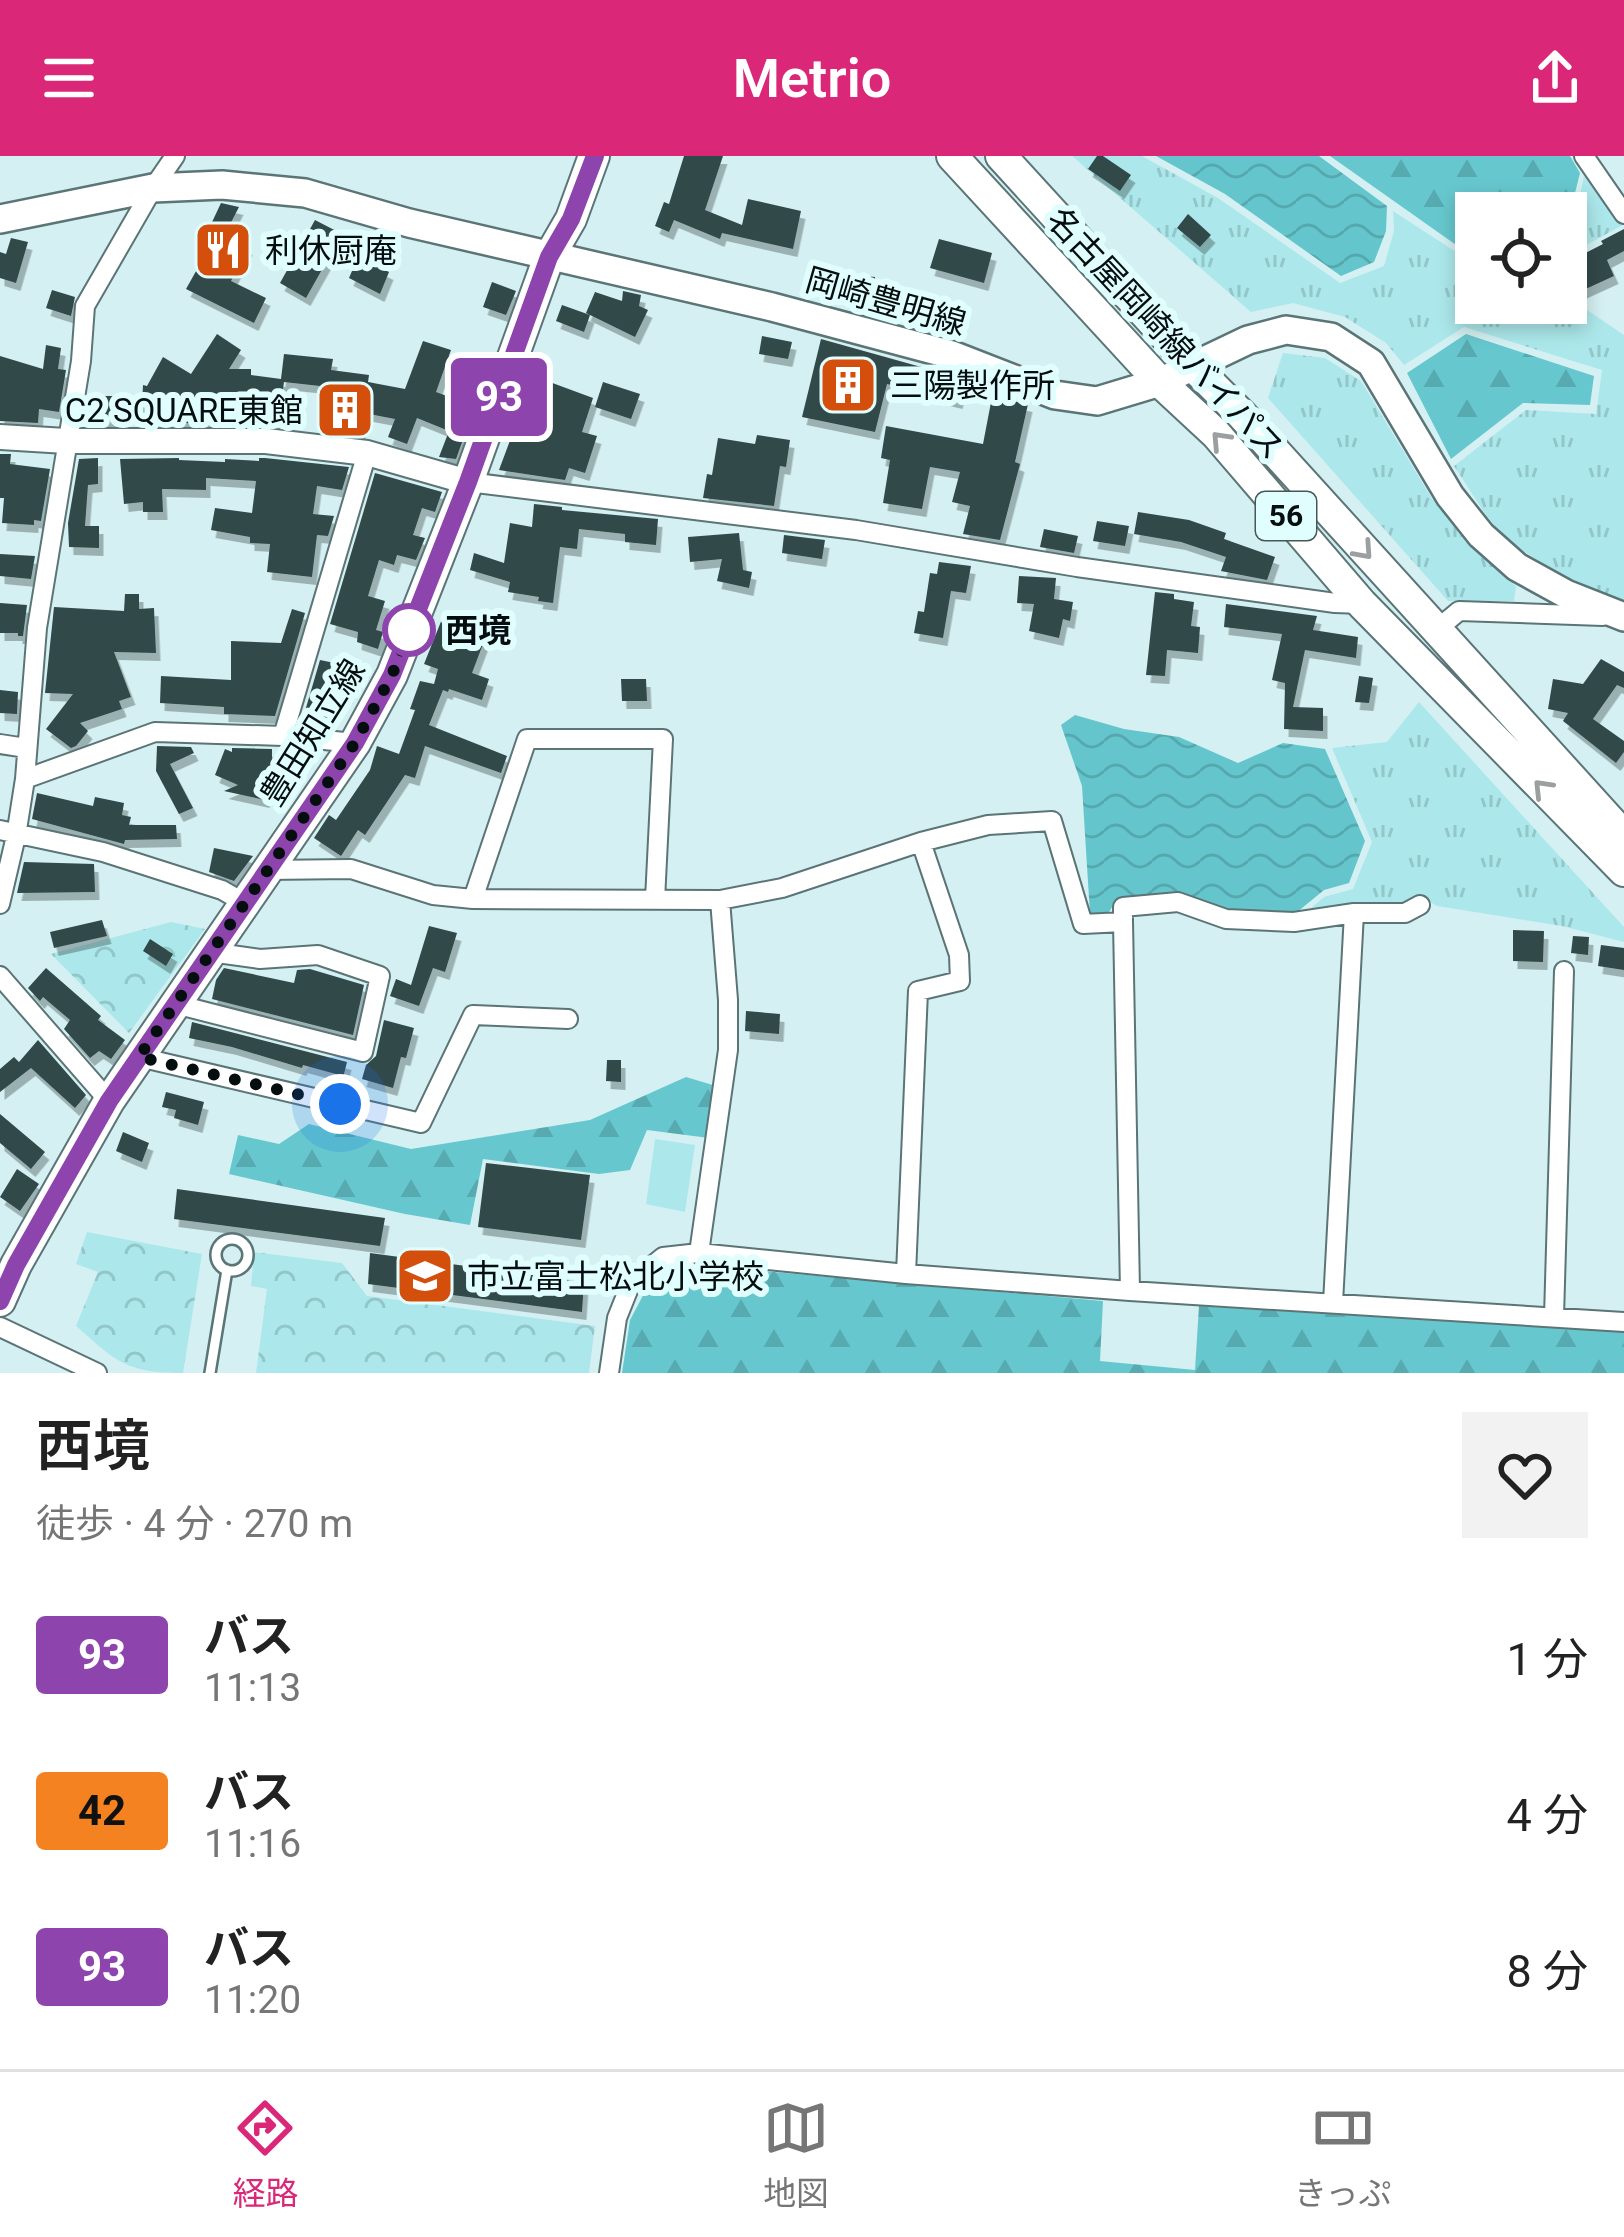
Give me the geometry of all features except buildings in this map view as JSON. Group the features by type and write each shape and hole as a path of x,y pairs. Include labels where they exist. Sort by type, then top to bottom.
{"main road":[{"name":"豊田知立線","path":"0,1301 8,1258 109,1101 355,743 392,675 549,257 571,219 595,156"},
{"name":"名古屋岡崎線バイパス","path":"952,156 1160,382 1216,434 1363,604 1624,871"},
{"name":"名古屋岡崎線バイパス","path":"1001,156 1624,836"},
{"name":"岡崎豊明線","path":"0,219 153,188 222,185 305,193 409,223 772,307 952,355 1055,395 1097,401 1160,382 1248,340 1286,330 1331,337 1371,363 1450,496 1481,535 1516,567 1624,617"}],"street":[{"path":"0,904 8,833 25,778 37,628 81,361 85,306 175,156"},
{"path":"1584,156 1624,214"},
{"path":"0,437 266,441 367,453 468,482 856,530 1077,567 1363,604"},
{"path":"283,736 367,453"},
{"path":"1516,567 1531,588 1531,603 1520,613"},
{"path":"1436,631 1459,611 1624,617"},
{"path":"25,778 155,731 355,743"},
{"path":"473,898 526,739 663,739 655,900"},
{"path":"0,744 26,748"},
{"path":"266,870 351,869 433,896 720,900 782,888 988,825 1052,821 1083,924 1123,922"},
{"path":"8,833 122,858 244,902"},
{"path":"906,1274 918,991 960,981 959,955 921,842"},
{"path":"699,1253 728,1050 720,900"},
{"path":"1130,1291 1123,907 1178,902 1226,919 1294,922 1354,914 1405,914 1420,905"},
{"path":"1333,1303 1354,914"},
{"path":"175,1004 363,1052 380,976 318,955 260,959 210,952"},
{"path":"1554,1317 1564,971"},
{"path":"0,976 109,1101"},
{"path":"139,1057 421,1124 473,1016 568,1019"},
{"path":"609,1373 617,1318 631,1282 663,1257 699,1253 1130,1291 1624,1322"},
{"path":"0,1327 97,1373"}],"lane":[{"path":"210,1373 227,1270"}],"green space":[{"path":"1072,156 1142,156 1218,198 1340,283 1384,266 1394,231 1393,211 1455,251 1455,324 1587,324 1587,310 1624,335 1624,601 1567,577 1515,544 1486,515 1454,466 1526,410 1596,414 1602,370 1464,327 1404,365 1386,343 1345,317 1293,303 1251,312"},
{"path":"1330,156 1570,156 1580,173 1575,192 1455,192 1455,244"},
{"path":"1584,176 1623,225 1587,245 1587,192 1581,192"},
{"path":"1466,334 1594,376 1590,405 1523,403 1451,459 1407,373"},
{"path":"1283,353 1325,358 1361,381 1431,497 1465,541 1516,586 1514,601 1448,601 1268,398"},
{"path":"1419,702 1624,927 1624,942 1562,926 1437,906 1420,896 1403,905 1303,915 1324,897 1353,889 1372,842 1332,748 1387,742"},
{"path":"171,922 205,929 129,1033 51,954"},
{"path":"686,1077 716,1086 709,1138 647,1130 630,1170 599,1174 483,1159 470,1225 229,1174 238,1135 279,1144 309,1124 411,1149 590,1120"},
{"path":"655,1139 695,1145 685,1212 646,1204"},
{"path":"87,1232 202,1254 183,1373 135,1368 102,1349 76,1326 98,1272 76,1264"},
{"path":"254,1252 342,1263 367,1296 595,1326 589,1373 256,1373 267,1289 251,1286"},
{"path":"683,1264 1103,1301 1100,1361 1195,1370 1199,1306 1624,1332 1624,1373 622,1373 630,1320 648,1286"}],"water":[{"path":"1156,156 1319,156 1387,206 1386,231 1374,262 1341,276 1225,194"},
{"path":"1075,715 1179,737 1238,763 1283,743 1325,749 1365,841 1349,883 1324,890 1296,913 1229,911 1183,895 1116,901 1107,915 1090,914 1082,786 1061,725"}],"bus line":[{"name":"93","path":"0,1301 109,1101 355,743 392,675 549,257 571,219 595,156"}],"place":[{"name":"利休厨庵","path":"223,250"},
{"name":"三陽製作所","path":"848,385"},
{"name":"C2 SQUARE東館","path":"345,410"},
{"name":"西境","path":"409,630"},
{"name":"市立富士松北小学校","path":"425,1276"}],"route":[{"path":"340,1104 139,1057 355,743 392,675 409,630"}]}
